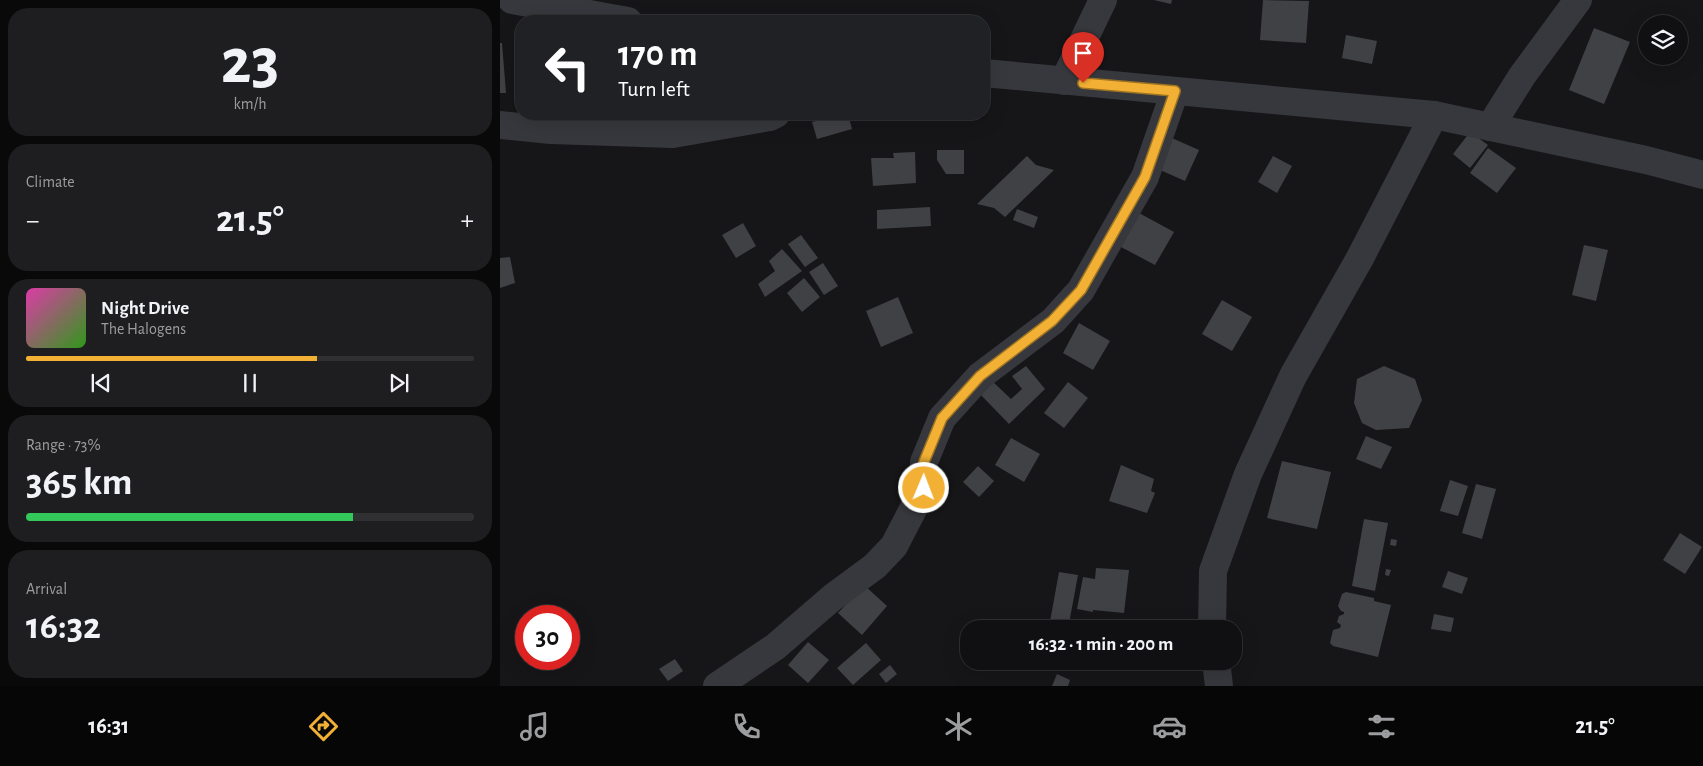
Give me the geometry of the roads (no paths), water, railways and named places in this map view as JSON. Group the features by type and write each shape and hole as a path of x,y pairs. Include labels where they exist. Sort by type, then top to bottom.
{"street":[{"path":"512,0 595,15"},
{"path":"1064,81 1103,0"},
{"path":"1490,127 1522,76 1578,0"},
{"path":"990,74 1434,115 1646,160 1703,175"},
{"path":"717,686 775,646 833,597 875,566 894,546 924,488 924,462 942,418 980,376 1052,321 1081,290 1145,177 1175,91"},
{"path":"1212,620 1213,572 1248,474 1294,376 1360,258 1434,115"},
{"path":"500,125 551,130 673,134 753,120"},
{"path":"1217,670 1219,686"}]}
